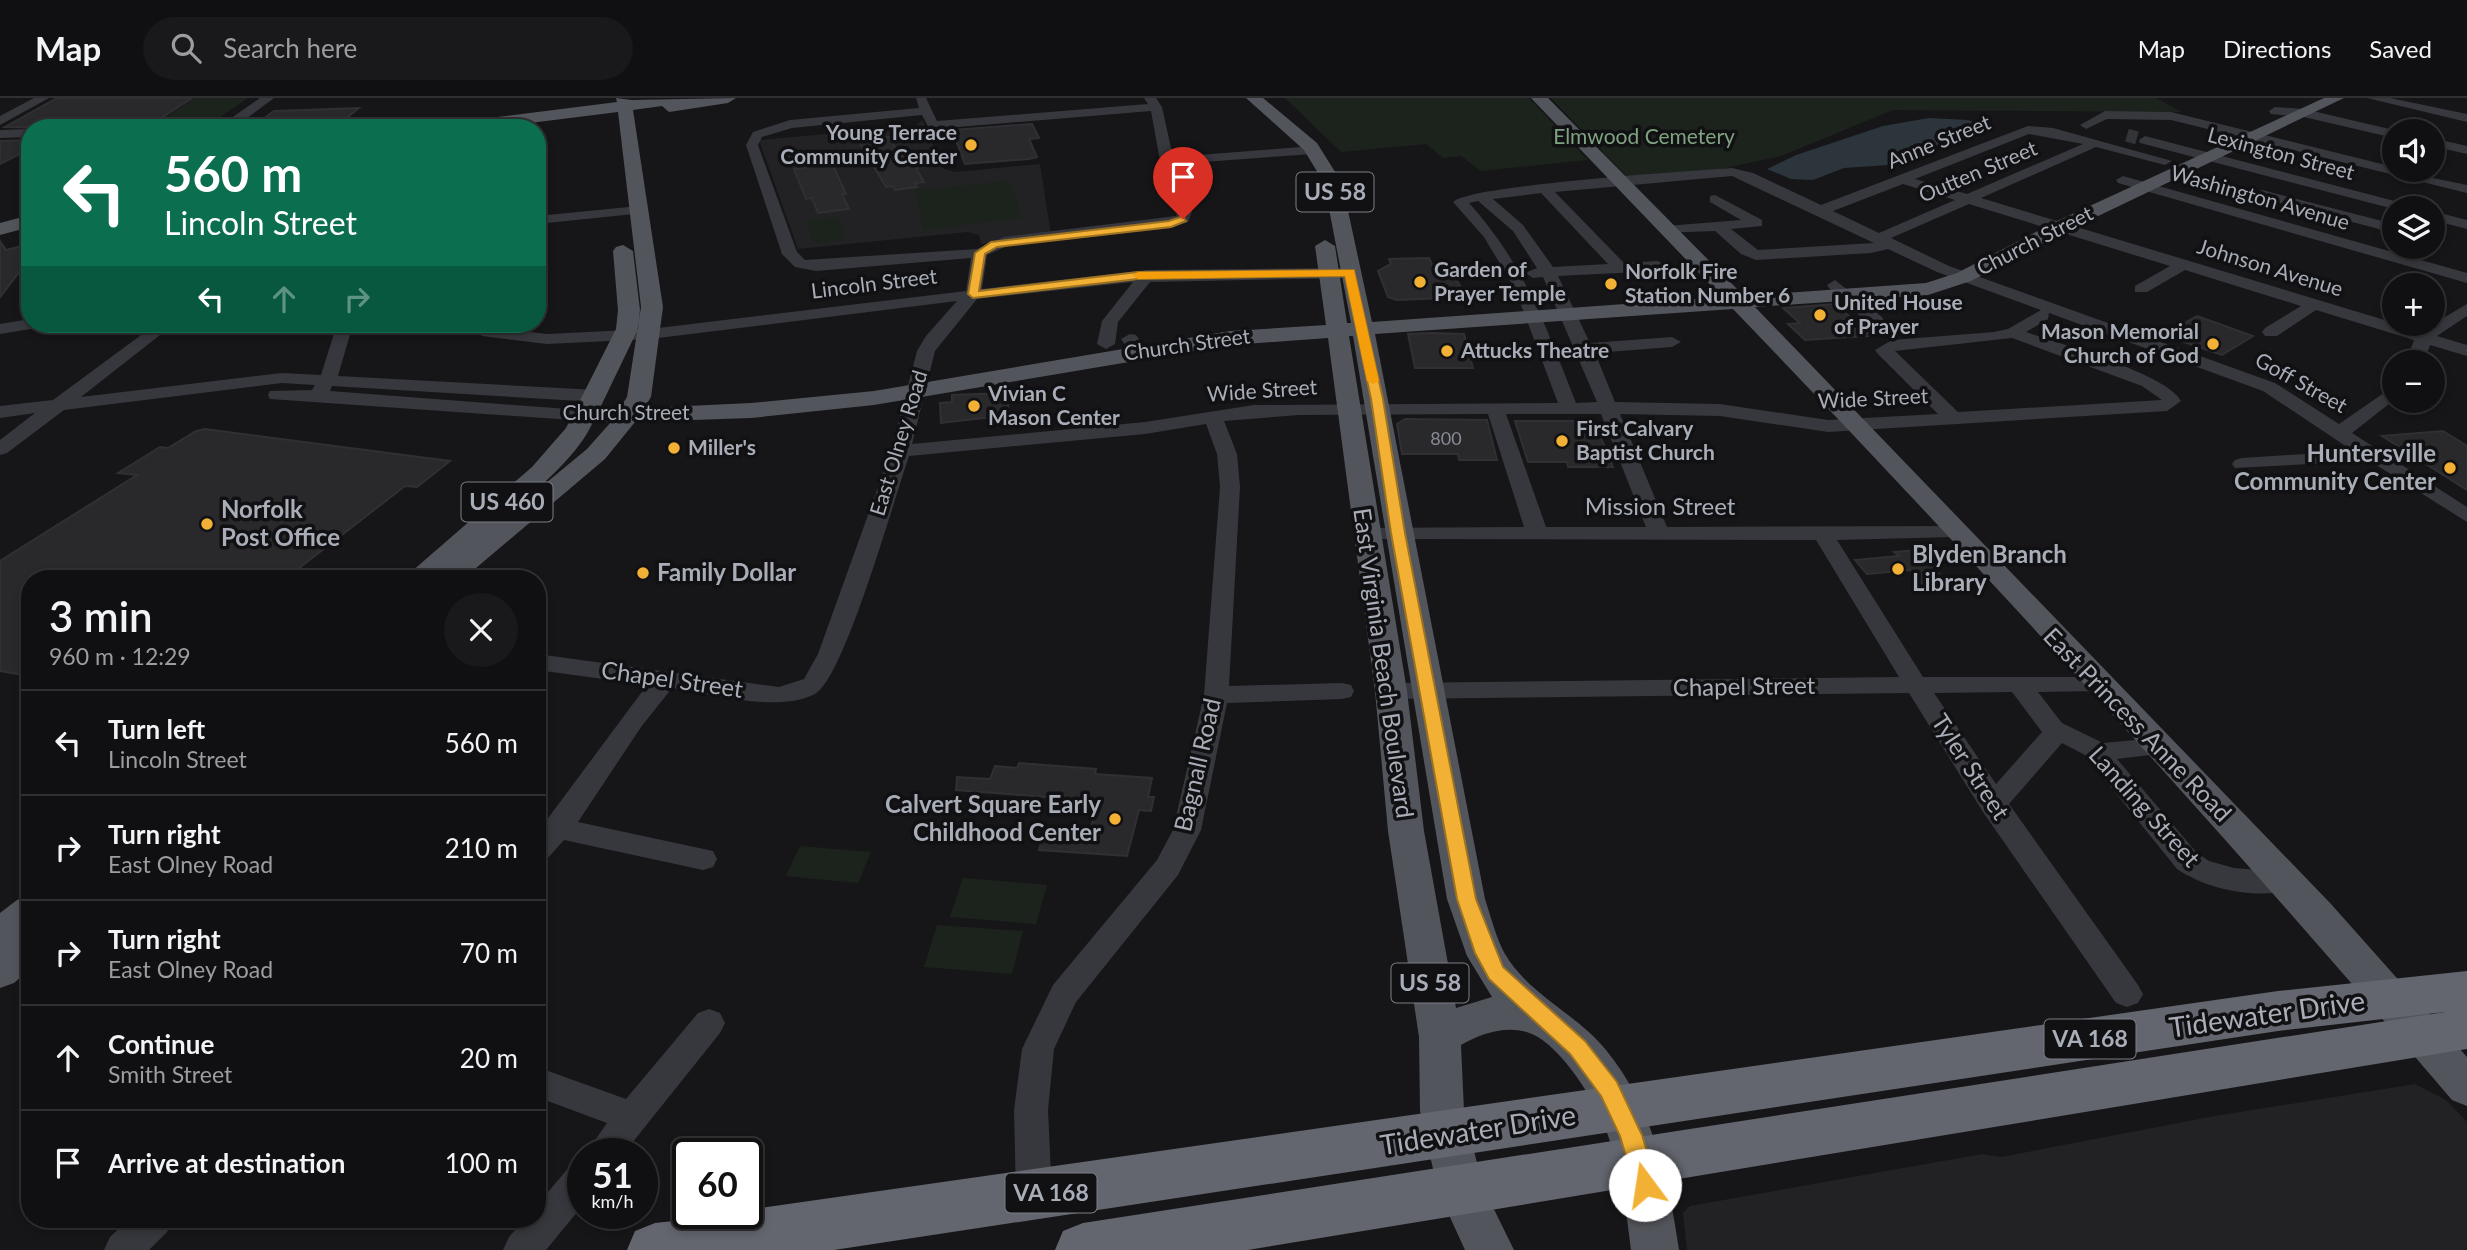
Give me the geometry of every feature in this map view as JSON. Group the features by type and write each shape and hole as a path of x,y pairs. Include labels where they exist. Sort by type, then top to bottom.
{"highway":[{"name":"Tidewater Drive","path":"655,1250 2278,1011 2467,990"},
{"name":"Tidewater Drive","path":"1083,1250 1641,1163 2444,1032"},
{"path":"734,1250 800,1228"}],"main road":[{"path":"546,121 605,112 624,106 689,98"},
{"path":"624,106 728,98"},
{"name":"East Virginia Beach Boulevard","path":"1245,98 1305,150 1333,183 1348,264 1347,408 1366,533 1466,899 1479,937 1496,973 1566,1035 1592,1065 1619,1109 1641,1163 1655,1250"},
{"name":"East Princess Anne Road","path":"1539,98 1862,430 2285,881 2388,998 2444,1032 2467,1087"},
{"name":"Church Street","path":"1840,291 1943,269 2038,219 2275,111 2336,98"},
{"name":"US 460","path":"427,570 541,472 568,444 593,409 625,335 629,310 624,106"},
{"name":"Church Street","path":"593,409 631,403 787,408 1134,345 1230,338 1348,323 1840,291 1928,289 1964,277 2062,226 2254,137 2304,106"},
{"path":"537,119 605,112"},
{"name":"East Virginia Beach Boulevard","path":"1305,150 1313,187"},
{"name":"US 460","path":"457,570 550,495 605,444 631,403 650,334 651,298 625,207"},
{"path":"0,220 21,215"},
{"path":"0,229 21,224"},
{"name":"East Virginia Beach Boulevard","path":"1322,233 1327,264 1379,408 1398,533 1410,691 1406,831 1440,1037 1440,1087 1446,1135 1461,1191 1490,1250"},
{"path":"1327,264 1348,264"},
{"path":"625,335 632,352 631,403"},
{"name":"Church Street","path":"920,384 1106,344 1134,345"},
{"path":"550,495 556,479 585,446 593,432 593,409"},
{"path":"0,935 21,918"},
{"path":"0,972 21,954"},
{"path":"1440,1037 1469,1019 1489,1013 1545,1019"}],"street":[{"path":"0,121 43,98"},
{"path":"231,119 256,98"},
{"path":"235,119 268,98"},
{"path":"2373,98 2467,118"},
{"path":"1153,102 1167,161 1185,212 1183,219 1171,224 995,244 980,253 816,266 800,264 790,254 752,145 757,135 789,124 926,111 1153,102"},
{"path":"2304,106 2382,130"},
{"path":"2107,130 2086,125 2105,115 2163,115 2467,189"},
{"name":"Anne Street","path":"1821,211 2028,130 2075,138 2165,161"},
{"path":"0,134 21,133"},
{"name":"Lexington Street","path":"2137,138 2382,202"},
{"name":"Outten Street","path":"1720,228 1746,251 1756,256 1871,248 1971,198 2095,143"},
{"path":"2445,145 2467,150"},
{"path":"1167,161 1305,150"},
{"path":"2333,189 2378,167"},
{"name":"Goff Street","path":"1618,182 1725,172 1748,176 1943,269 2269,387 2467,516"},
{"name":"Johnson Avenue","path":"1905,178 2467,351"},
{"path":"2229,211 2290,178"},
{"name":"Washington Avenue","path":"2123,180 2467,278"},
{"path":"1569,408 1533,311 1514,273 1490,235 1461,204 1462,199 1618,182"},
{"path":"1545,189 1620,268"},
{"path":"2262,194 2382,226"},
{"path":"1481,196 1518,228 1548,272 1584,349 1659,533"},
{"path":"1667,230 1720,228 1756,223 1714,200"},
{"path":"546,219 625,207"},
{"path":"2445,221 2467,225"},
{"path":"973,294 980,253"},
{"name":"Lincoln Street","path":"513,333 547,339 650,334 1147,275 1327,264"},
{"path":"2141,289 2184,264"},
{"path":"1514,273 1658,267"},
{"path":"1106,344 1110,321 1147,275"},
{"path":"1840,291 1876,321"},
{"name":"East Olney Road","path":"807,689 821,677 901,451 932,340 973,294"},
{"path":"2271,332 2315,304"},
{"path":"2419,350 2424,337 2467,309"},
{"path":"1954,419 1884,350 1892,345 1955,341 2013,333 2042,315"},
{"path":"0,329 21,326"},
{"path":"0,449 64,404 155,333"},
{"path":"318,395 328,378 342,333"},
{"name":"Wide Street","path":"901,451 1145,428 1254,411 1347,408 1628,408 1804,436 1954,419 2167,405 2172,401 2168,393 2148,382 2013,333"},
{"path":"1584,349 1672,342"},
{"name":"Church Street","path":"0,412 259,379 328,378 593,409"},
{"name":"Church Street","path":"0,420 233,397 318,395 593,409"},
{"path":"2341,432 2382,400"},
{"path":"1495,408 1537,533"},
{"name":"Bagnall Road","path":"1034,1195 1031,1110 1038,1049 1064,994 1168,867 1187,830 1216,695 1230,487 1227,454 1213,417"},
{"path":"2242,464 2376,455"},
{"name":"Mission Street","path":"1366,533 1822,534 1954,531"},
{"name":"Tyler Street","path":"1822,534 1993,804 2127,994"},
{"name":"Chapel Street","path":"546,663 779,695 807,689"},
{"path":"546,843 589,791 620,736 666,679"},
{"name":"Chapel Street","path":"1410,691 2097,683"},
{"path":"1993,804 2056,733 2019,684"},
{"path":"1216,695 1342,691"},
{"name":"Landing Street","path":"2056,733 2078,738 2097,752 2187,861 2197,869 2223,879 2285,881"},
{"path":"2097,752 2157,747"},
{"path":"560,828 703,859"},
{"path":"616,1138 709,1023"},
{"path":"546,1085 633,1117"},
{"path":"546,1222 567,1197"},
{"path":"123,1250 146,1228"},
{"path":"522,1250 541,1228"}],"shaded area":[{"path":"1929,118 1968,120 1986,126 1964,138 1911,152 1888,165 1844,168 1813,180 1791,179 1767,169 1796,155 1883,126"},
{"path":"922,120 944,169 956,172 1040,164 1051,234 981,244 979,235 968,232 798,249 759,140 916,126"},
{"path":"2415,1084 2446,1100 2467,1122 2467,1250 1687,1250 1683,1213 1690,1206 1982,1154 2001,1157 2215,1116"}],"green space":[{"path":"195,98 248,98 217,119 164,119"},
{"path":"1285,98 1529,98 1588,160 1481,171 1461,156 1443,158 1426,144 1341,152"},
{"name":"Elmwood Cemetery","path":"1551,98 2156,98 2182,112 1893,110 1781,156 1716,170 1629,179"},
{"path":"1010,181 1022,218 923,230 915,190"},
{"path":"837,217 847,239 814,244 805,221"},
{"path":"800,846 871,852 858,883 786,876"},
{"path":"963,878 1047,885 1036,924 950,917"},
{"path":"937,925 1023,931 1012,974 924,967"}],"building":[{"path":"57,98 192,98 160,119 21,119 21,127 5,127"},
{"path":"359,108 345,119 263,119 274,111"},
{"name":"Young Terrace Community Center","path":"1032,124 1039,138 1029,139 1037,157 965,164 953,130"},
{"path":"889,137 900,156 920,154 928,167 916,168 924,182 915,183 917,187 895,190 893,186 886,187 858,140"},
{"path":"21,140 21,154 0,164 0,141"},
{"path":"829,157 846,194 842,194 849,209 818,213 812,198 806,199 794,169 808,167 805,160"},
{"path":"0,241 6,250 21,246 21,270 0,297"},
{"name":"Garden of Prayer Temple","path":"1429,258 1433,266 1451,269 1466,297 1397,300 1388,297 1378,271 1391,264 1389,259"},
{"name":"United House of Prayer","path":"1835,304 1869,333 1865,333 1868,336 1805,340 1788,324 1800,323 1783,308"},
{"name":"Mason Memorial Church of God","path":"2197,316 2253,336 2222,355 2163,335"},
{"name":"Attucks Theatre","path":"1408,334 1464,334 1473,368 1415,368"},
{"name":"Vivian C Mason Center","path":"1007,393 1009,415 941,423 940,403 952,402 952,395"},
{"path":"1405,419 1487,420 1497,460 1459,460 1458,454 1402,454 1397,424"},
{"name":"First Calvary Baptist Church","path":"1515,421 1594,421 1613,467 1568,467 1567,462 1528,462"},
{"name":"Norfolk Post Office","path":"205,429 450,461 417,487 405,486 297,570 21,570 21,674 0,671 0,561 137,475 118,473 160,447 168,448 196,431"},
{"name":"Huntersville Community Center","path":"2443,431 2467,446 2467,490 2382,436"},
{"name":"Blyden Branch Library","path":"1917,550 1951,587 1927,589 1910,570 1867,574 1855,560 1899,556 1894,552"},
{"name":"Calvert Square Early Childhood Center","path":"1019,763 1096,769 1095,774 1152,778 1148,797 1154,797 1151,811 1139,810 1127,856 1039,850 1045,828 1090,831 1098,801 956,790 957,777 990,779 995,766 1017,768"}],"tunnel":[{"path":"2127,135 2137,138"}],"slow traffic":[{"path":"1138,275 1350,273 1373,381"}],"place":[{"name":"Young Terrace Community Center","path":"971,145"},
{"name":"Garden of Prayer Temple","path":"1420,282"},
{"name":"Norfolk Fire Station Number 6","path":"1611,284"},
{"name":"United House of Prayer","path":"1820,315"},
{"name":"Mason Memorial Church of God","path":"2213,344"},
{"name":"Attucks Theatre","path":"1447,351"},
{"name":"Vivian C Mason Center","path":"974,406"},
{"name":"First Calvary Baptist Church","path":"1562,441"},
{"name":"Miller's","path":"674,448"},
{"name":"Huntersville Community Center","path":"2450,468"},
{"name":"Norfolk Post Office","path":"207,524"},
{"name":"Blyden Branch Library","path":"1898,569"},
{"name":"Family Dollar","path":"643,573"},
{"name":"Calvert Square Early Childhood Center","path":"1115,819"}],"route":[{"path":"1183,219 1171,224 995,244 980,253 976,290 973,294 1138,275 1350,273 1377,399 1398,533 1466,899 1485,953 1496,973 1516,994 1578,1047 1609,1089 1631,1135 1645,1185"}]}
